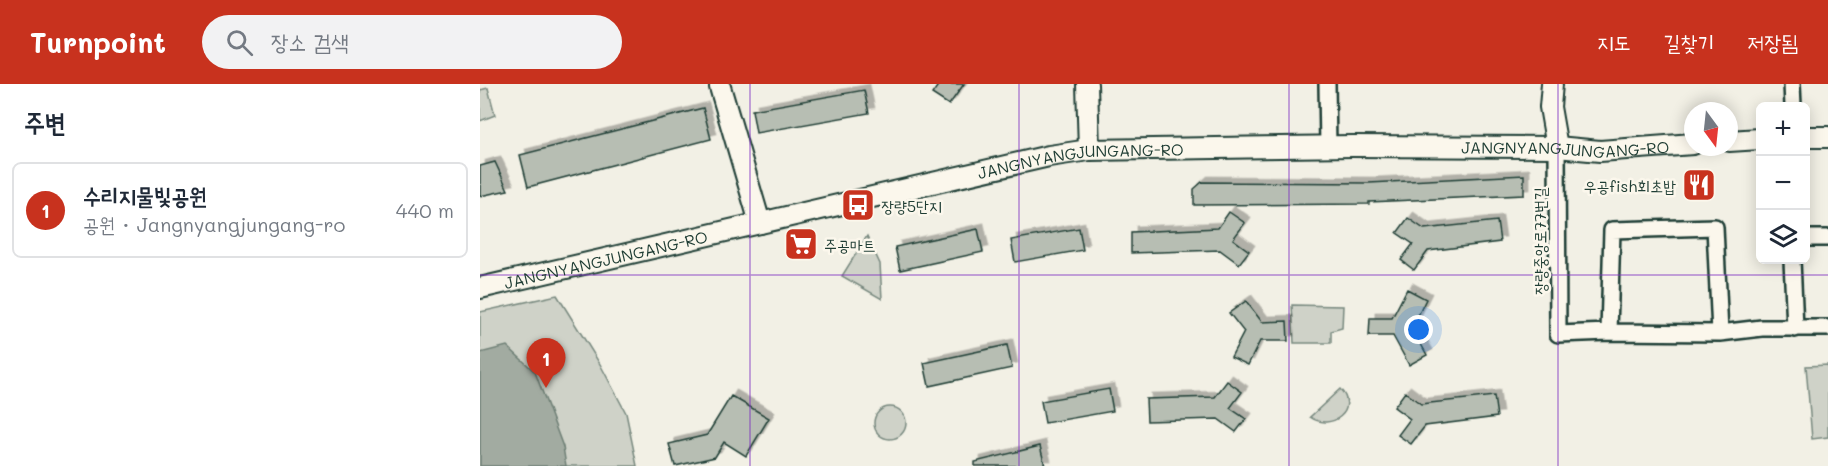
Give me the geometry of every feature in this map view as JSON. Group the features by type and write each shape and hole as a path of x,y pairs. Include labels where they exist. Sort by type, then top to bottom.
{"street":[{"path":"1087,84 1089,150"},
{"path":"1327,84 1328,147"},
{"path":"1552,84 1550,107 1557,147"},
{"path":"1792,84 1793,102"},
{"path":"720,87 760,224"},
{"path":"1810,137 1828,137"},
{"path":"1738,140 1756,139"},
{"name":"JANGNYANGJUNGANG-RO","path":"480,288 1049,156 1089,150 1557,147 1600,151 1684,145"},
{"name":"장량중앙로77번길","path":"1557,147 1558,334 1609,332"},
{"path":"1720,333 1715,227 1612,230 1609,332 1720,333 1762,328 1828,328"},
{"path":"1810,238 1828,238"},
{"path":"1792,264 1795,329"}],"shaded area":[{"path":"488,88 495,115 480,121 480,90"},
{"path":"867,236 880,264 882,299 842,276"},
{"path":"557,295 600,364 626,413 637,466 480,466 480,312"},
{"path":"1292,305 1343,306 1342,328 1331,331 1331,343 1294,343"},
{"path":"507,346 535,372 563,447 566,466 480,466 480,353"},
{"path":"1828,365 1828,437 1812,439 1806,366"},
{"path":"1340,389 1347,404 1340,416 1326,422 1310,417"},
{"path":"890,407 901,412 906,423 901,434 890,439 879,434 874,423 879,412"}],"building":[{"path":"939,84 964,84 949,105 932,94"},
{"path":"864,90 869,113 756,133 752,110"},
{"path":"703,108 711,139 528,187 520,155"},
{"path":"495,162 508,190 480,196 480,166"},
{"path":"1524,175 1524,195 1369,202 1369,204 1194,205 1194,189 1202,182 1369,183"},
{"path":"1229,212 1245,223 1233,239 1249,251 1239,264 1220,250 1131,253 1131,232 1218,228"},
{"path":"1408,218 1424,229 1497,221 1500,242 1428,251 1414,270 1401,260 1413,244 1397,233"},
{"path":"1079,228 1083,250 1015,262 1011,240"},
{"path":"978,229 983,252 900,270 895,247"},
{"path":"1407,289 1426,299 1412,328 1427,355 1409,365 1393,336 1369,336 1370,318 1392,318"},
{"path":"1246,301 1262,322 1287,321 1288,341 1260,341 1248,365 1231,357 1244,332 1229,313"},
{"path":"1007,345 1012,368 929,386 924,363"},
{"path":"1227,381 1242,392 1230,408 1246,419 1236,432 1218,419 1147,421 1146,399 1215,397"},
{"path":"1109,389 1113,411 1045,423 1041,401"},
{"path":"1405,392 1421,404 1494,396 1497,417 1425,426 1411,444 1398,435 1410,419 1394,407"},
{"path":"731,396 769,418 746,456 724,442 715,457 675,466 669,444 707,435"},
{"path":"1040,446 1045,466 975,466 975,462"}],"place":[{"name":"우공fish회초밥","path":"1699,185"},
{"name":"장량5단지","path":"858,205"},
{"name":"주공마트","path":"801,244"},
{"name":"수리지물빛공원","path":"546,388"}]}
